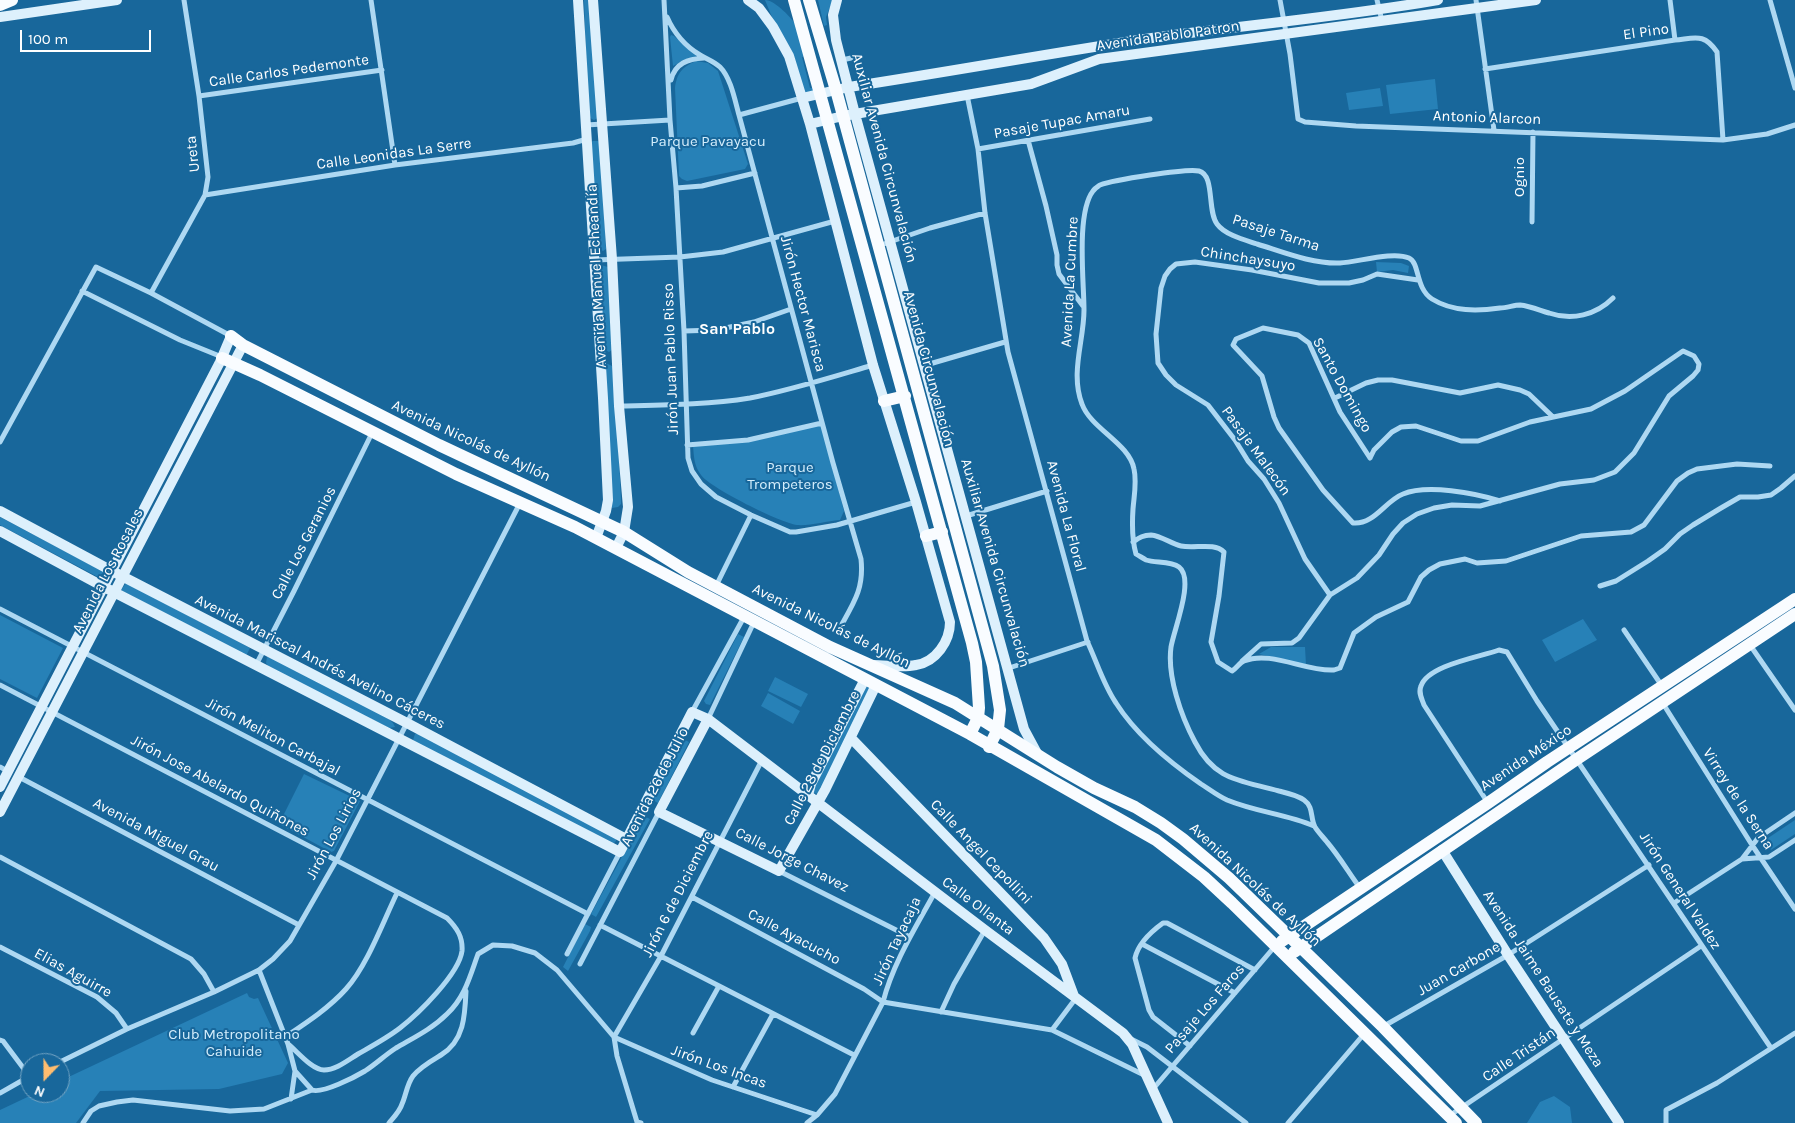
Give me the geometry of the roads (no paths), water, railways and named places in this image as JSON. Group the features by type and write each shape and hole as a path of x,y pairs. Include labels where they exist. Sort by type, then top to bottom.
{"main road":[{"path":"0,5 12,0"},
{"name":"Avenida Circunvalación","path":"794,0 972,643 976,662 978,718 970,734"},
{"name":"Avenida Circunvalación","path":"809,0 836,90 849,115 878,246 993,666 1000,710 998,729 989,747"},
{"name":"Avenida Nicolás de Ayllón","path":"232,336 243,344 439,445 603,521 688,572 830,647 955,704 1075,778 1135,807 1183,839 1218,868 1383,1027 1476,1123"},
{"name":"Avenida Nicolás de Ayllón","path":"228,360 456,474 616,548 749,620 970,734 989,747 1156,840 1204,878 1276,945 1453,1120"},
{"path":"884,401 905,396"},
{"path":"926,536 942,532"},
{"name":"Avenida México","path":"1276,945 1288,935 1570,747 1795,599"},
{"name":"Avenida México","path":"1288,957 1442,850 1795,614"}],"street":[{"path":"0,17 117,0"},
{"name":"Ureta","path":"151,293 205,195 208,177 199,96 184,0"},
{"path":"371,0 395,165"},
{"name":"Avenida Manuel Echeandía","path":"578,0 608,500 603,521 596,538"},
{"name":"Avenida Manuel Echeandía","path":"593,0 612,259 619,406 628,507 624,532 616,548"},
{"name":"Jirón Juan Pablo Risso","path":"664,0 684,331 687,445 692,471 701,484 716,497 790,532 849,521 916,502"},
{"path":"748,0 759,8 778,33 789,56 810,124 873,365 948,612 950,631 947,641 936,654 919,665 868,664"},
{"name":"Auxiliar Avenida Circunvalación","path":"837,0 833,15 836,40 847,59 849,115 891,242 1024,728 1038,755"},
{"name":"Antonio Alarcon","path":"1280,0 1298,119 1305,122 1356,126 1723,140 1767,134 1795,125"},
{"name":"Avenida Pablo Patron","path":"802,98 849,87 1135,41 1378,5 1438,0"},
{"name":"Avenida Pablo Patron","path":"810,124 849,115 1031,84 1099,59 1382,22 1477,4 1536,0"},
{"path":"1670,0 1676,40"},
{"path":"1770,0 1795,88"},
{"path":"1477,4 1494,130"},
{"path":"1378,5 1382,22"},
{"name":"Jirón Hector Marisca","path":"665,12 671,26 681,40 691,49 722,69 740,115 811,383 861,559 863,575 860,590 842,624"},
{"name":"El Pino","path":"1485,69 1676,40 1702,38 1710,42 1717,52 1723,140"},
{"path":"669,85 672,74 677,67 692,58 706,58"},
{"name":"Calle Carlos Pedemonte","path":"199,96 382,70"},
{"name":"Avenida La Floral","path":"967,95 978,149 985,213 1005,342 1088,642 1103,680 1129,721 1150,744 1181,770 1224,799 1256,810 1297,819 1314,826"},
{"path":"740,115 802,98"},
{"name":"Pasaje Tupac Amaru","path":"978,149 1150,119"},
{"path":"586,126 670,120"},
{"name":"Ognio","path":"1532,132 1532,222"},
{"name":"Calle Leonidas La Serre","path":"205,195 395,165 573,143 587,139"},
{"path":"1028,140 1052,230 1059,274 1084,306"},
{"name":"Avenida La Cumbre","path":"1133,542 1134,468 1127,454 1103,431 1083,406 1077,382 1084,306 1082,272 1084,222 1088,202 1094,189 1112,182 1183,170 1197,170 1204,172 1208,178 1211,210"},
{"path":"676,188 702,186 755,173"},
{"name":"Pasaje Tarma","path":"1211,210 1217,224 1224,230 1251,241 1311,260 1340,263 1384,256 1411,258 1414,262 1418,280"},
{"path":"878,246 930,228 985,213"},
{"path":"594,260 680,257 723,252 773,240 835,221"},
{"name":"Chinchaysuyo","path":"1158,363 1156,334 1161,288 1165,276 1176,264 1195,262 1211,264 1319,283 1349,283 1377,274 1418,280"},
{"name":"Avenida Nicolás de Ayllón","path":"228,360 180,340 82,291 96,268 151,293 232,336"},
{"path":"1418,280 1422,291 1431,299 1460,309 1487,310 1518,305 1531,307 1552,315 1578,316 1604,307 1613,298"},
{"path":"0,442 82,291"},
{"path":"684,331 716,330 754,322 792,309"},
{"name":"Santo Domingo","path":"1500,501 1482,495 1448,490 1404,493 1391,500 1372,518 1354,523 1323,490 1279,428 1262,376 1233,345 1236,339 1263,328 1298,335 1309,343 1340,412 1370,458 1374,450 1392,432 1401,427 1416,426 1461,441 1478,441 1552,416"},
{"name":"Avenida Los Rosales","path":"0,812 122,577 228,360 232,336"},
{"path":"926,365 1005,342"},
{"name":"Avenida Los Rosales","path":"0,787 4,769 42,706 112,572 228,360 243,344"},
{"path":"1335,398 1378,380 1392,380 1460,393 1498,385 1529,394 1552,416 1591,409 1625,391 1683,352 1688,352 1694,356 1699,364 1698,370 1693,376 1670,396 1634,453 1614,472 1594,480 1560,484 1480,506 1452,505 1434,508 1417,514 1403,523 1357,578 1330,595 1300,638 1292,643 1261,644 1232,671 1218,662 1211,642 1224,552 1221,549 1212,547 1182,546 1154,535 1142,536 1133,542 1136,554 1145,559 1178,566 1184,572 1186,586 1171,647 1171,665 1178,702 1195,742 1210,765 1232,778 1292,794 1303,799 1310,805 1314,826 1328,842 1360,888"},
{"path":"601,361 617,360"},
{"name":"Pasaje Malecón","path":"1158,363 1176,385 1208,405 1235,440 1248,461 1264,479 1279,503 1305,559 1330,595"},
{"path":"619,406 686,404 750,398 873,365"},
{"path":"687,445 748,440 822,423"},
{"name":"Calle Los Geranios","path":"256,665 373,431"},
{"path":"1242,661 1274,659 1301,666 1330,670 1340,668 1354,633 1376,617 1408,602 1421,577 1440,564 1465,559 1477,563 1506,561 1581,536 1631,532 1644,525 1677,481 1688,473 1697,469 1736,464 1770,466"},
{"path":"1600,586 1616,581 1648,561 1665,549 1687,529 1740,497 1771,495 1795,476"},
{"path":"966,516 1047,491"},
{"name":"Jirón Los Lirios","path":"70,1057 127,1029 260,970 290,941 336,861 520,503"},
{"name":"Avenida Mariscal Andrés Avelino Cáceres","path":"0,511 112,572 407,723 626,839"},
{"path":"716,586 751,515"},
{"name":"Avenida Mariscal Andrés Avelino Cáceres","path":"0,531 104,587 620,852"},
{"name":"Jirón Meliton Carbajal","path":"0,609 588,914"},
{"name":"Avenida 26 de Julio","path":"567,954 692,712 749,620"},
{"name":"Avenida 26 de Julio","path":"580,964 708,719 749,620"},
{"path":"1624,630 1663,686"},
{"path":"1009,668 1088,642"},
{"path":"1750,644 1795,710"},
{"name":"Jirón General Valdez","path":"1488,803 1424,705 1420,694 1421,686 1426,679 1438,669 1499,650 1507,652 1770,1048"},
{"name":"Calle 28 de Diciembre","path":"780,871 851,738 871,682"},
{"name":"Calle 28 de Diciembre","path":"808,796 811,784 871,682"},
{"name":"Jirón Jose Abelardo Quiñones","path":"0,685 447,918 455,925 461,935 462,952 449,977 424,1006 400,1028 340,1066 325,1070 317,1068 288,1044"},
{"name":"Virrey de la Serna","path":"1662,702 1752,845 1795,909"},
{"name":"Calle Ollanta","path":"692,712 708,719 985,930 1129,1038 1147,1047 1246,1123"},
{"name":"Calle Angel Cepollini","path":"851,738 1044,938 1062,964 1075,997"},
{"name":"Jirón 6 de Diciembre","path":"614,1037 661,956 762,760"},
{"name":"Avenida Miguel Grau","path":"4,769 300,925"},
{"name":"Calle Jorge Chavez","path":"659,812 720,840 910,937"},
{"path":"1674,903 1742,859 1758,838 1795,813"},
{"path":"1742,859 1769,857 1795,840"},
{"name":"Avenida Jaime Bausate y Meza","path":"1442,850 1508,955 1619,1123"},
{"path":"0,857 191,959 204,974 214,992"},
{"name":"Juan Carbone","path":"1383,1027 1508,955 1648,865"},
{"name":"Jirón Tayacaja","path":"806,1123 817,1115 835,1094 854,1055 884,1002 888,985 910,937 935,892"},
{"path":"285,1037 315,1017 347,988 364,962 397,893"},
{"name":"Calle Ayacucho","path":"692,897 864,989 884,1002"},
{"path":"1190,1046 1158,1021 1149,1010 1135,958 1137,950 1142,944 1163,922 1255,970"},
{"path":"600,925 854,1055"},
{"path":"941,1012 954,984 985,930"},
{"path":"1142,944 1235,993"},
{"path":"389,1123 402,1107 414,1075 425,1065 448,1051 455,1043 463,1026 466,990 478,954 493,945 512,946 535,953 557,970 614,1037 617,1056 638,1123"},
{"name":"Pasaje Los Faros","path":"1153,1089 1276,945"},
{"name":"Calle Tristán","path":"1453,1120 1462,1107 1701,946"},
{"name":"Elias Aguirre","path":"0,947 97,998 116,1012 127,1029"},
{"path":"260,970 288,1044 295,1072 291,1099"},
{"path":"692,1033 719,986"},
{"path":"83,1123 91,1111 99,1106 117,1102 133,1100 230,1111 264,1109 312,1090 326,1088 352,1078 366,1070 380,1058 427,1030 447,1014 466,990"},
{"path":"1052,1030 1075,997"},
{"path":"884,1002 1052,1030 1093,1048 1147,1076"},
{"path":"733,1087 772,1014"},
{"path":"1288,1123 1365,1033"},
{"path":"1666,1123 1666,1110 1717,1083 1795,1033"},
{"name":"Jirón Los Incas","path":"614,1037 712,1080 817,1115"},
{"path":"1129,1038 1168,1123"},
{"path":"0,1040 3,1041 20,1063"},
{"path":"295,1072 312,1090"},
{"path":"0,1093 20,1082"}],"district":[{"name":"San Pablo","path":"737,329"}],"park label":[{"name":"Parque Pavayacu","path":"708,142"},
{"name":"Parque Trompeteros","path":"790,476"},
{"name":"Club Metropolitano Cahuide","path":"234,1044"}]}
